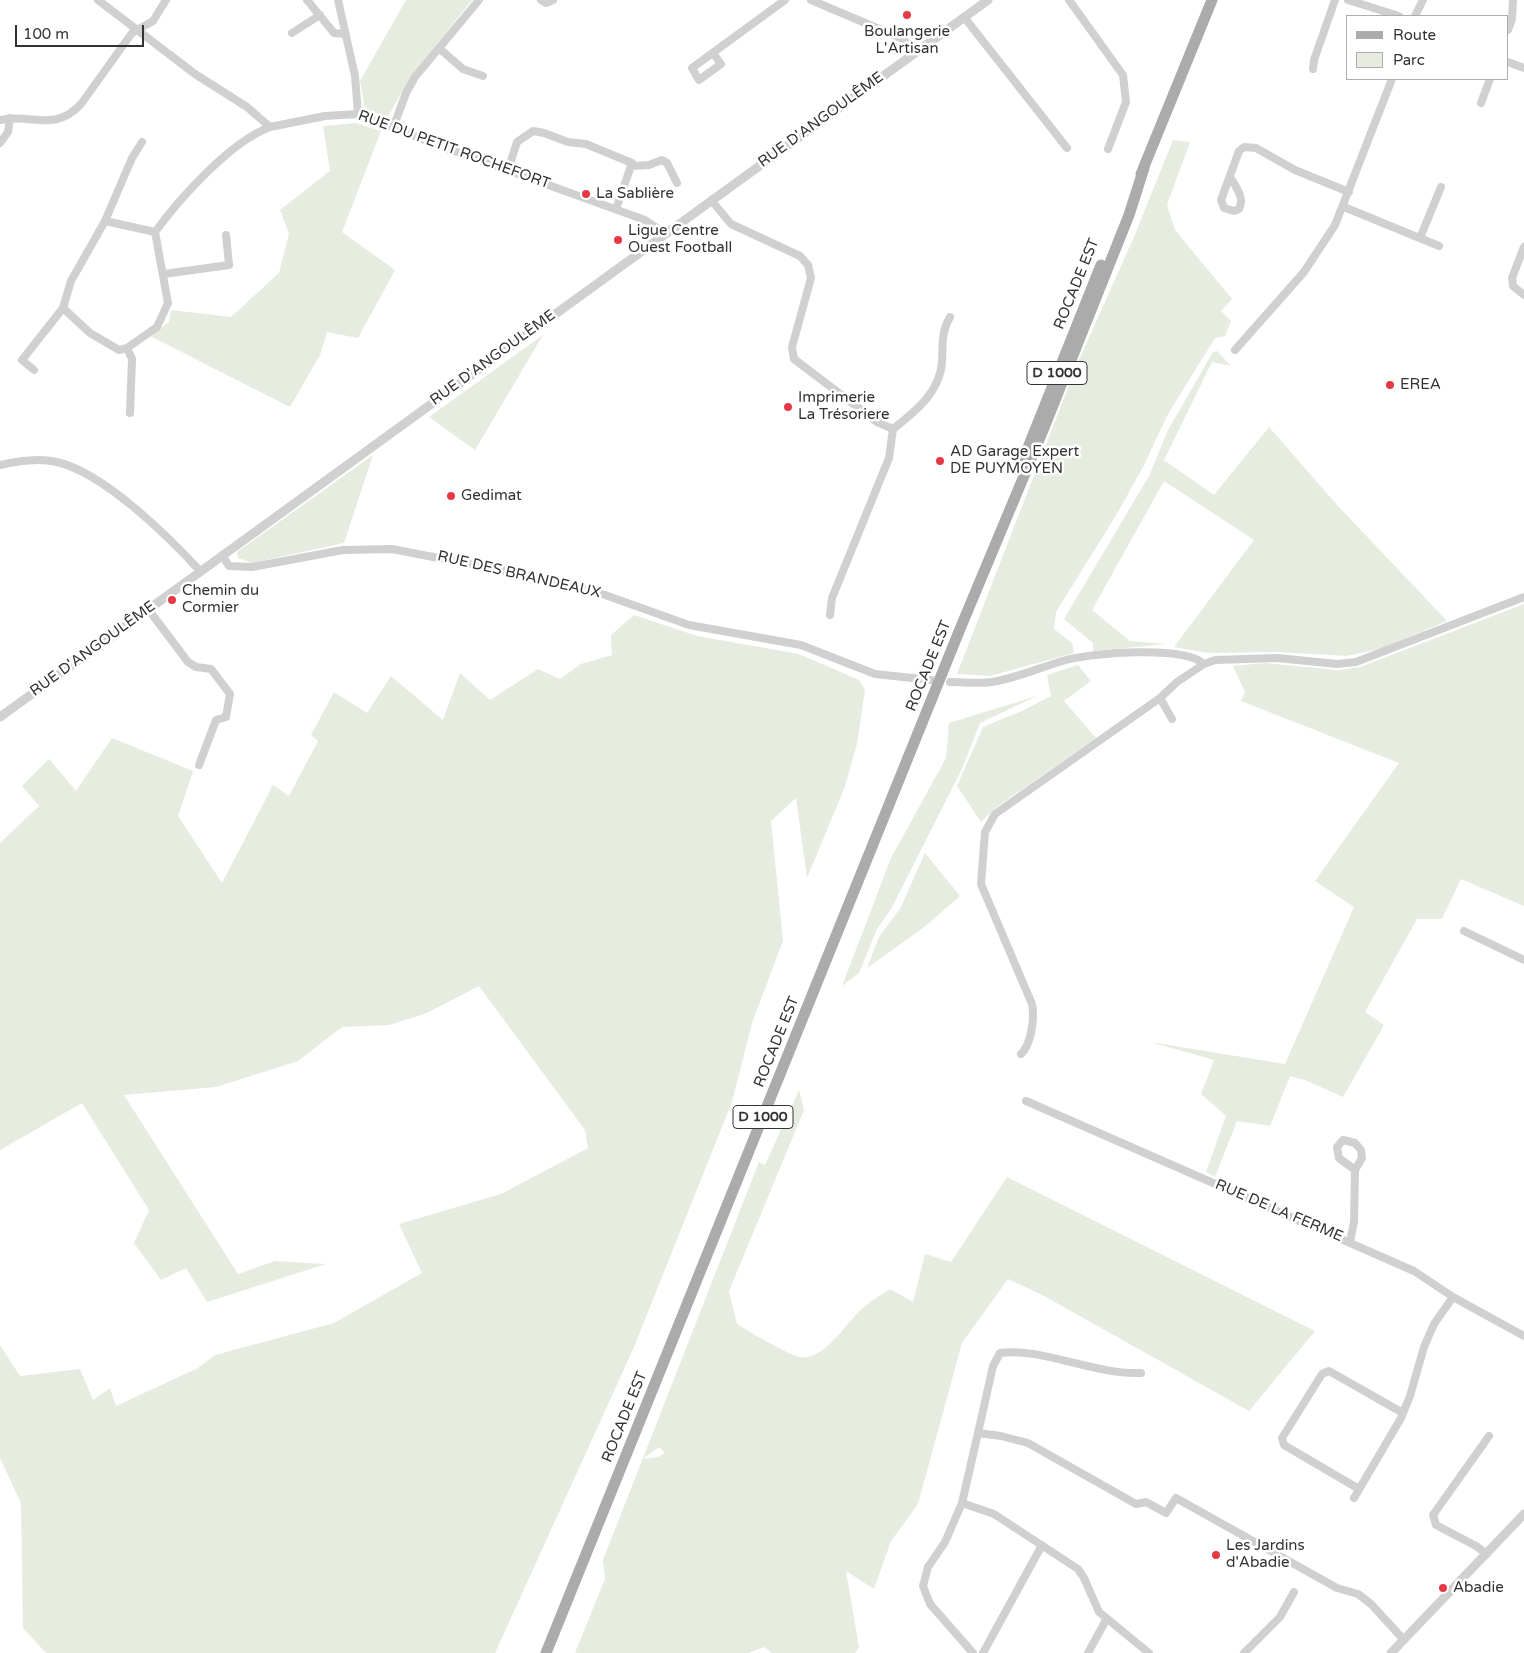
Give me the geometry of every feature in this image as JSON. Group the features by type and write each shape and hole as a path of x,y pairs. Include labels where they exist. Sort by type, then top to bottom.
{"main road":[{"name":"ROCADE EST","path":"546,1653 980,581 1039,417 1123,211 1144,168 1212,0"}],"street":[{"path":"98,0 195,74 248,107 270,127"},
{"path":"0,120 10,118 52,121 72,115 132,33 153,21 166,0"},
{"path":"308,0 334,33 344,34"},
{"path":"338,0 344,34 355,76 358,114"},
{"path":"394,128 410,85 479,0"},
{"path":"540,0 546,3 553,0"},
{"path":"713,53 785,0"},
{"path":"811,0 903,39 916,52"},
{"name":"RUE D'ANGOULÊME","path":"0,717 988,0"},
{"path":"1069,0 1123,75 1126,102 1108,149"},
{"path":"1313,69 1335,0"},
{"path":"1348,0 1396,15"},
{"path":"1416,15 1423,0"},
{"path":"1509,27 1512,19 1513,0"},
{"path":"292,33 320,15"},
{"path":"964,17 1067,148"},
{"path":"440,49 463,69 483,76"},
{"path":"1509,62 1524,68"},
{"path":"1235,350 1304,272 1335,225 1344,207 1392,80"},
{"path":"1481,103 1490,80"},
{"name":"RUE DU PETIT ROCHEFORT","path":"155,232 188,192 216,164 258,132 270,127 325,116 358,114 616,208 645,220 658,228 662,235"},
{"path":"0,142 8,132 10,118"},
{"path":"508,170 519,140 538,131 568,142 586,144 628,160 632,166"},
{"path":"34,370 22,360 63,308 71,281 105,221 132,158 142,142"},
{"path":"1230,177 1239,151 1244,147 1256,148 1295,170 1349,192"},
{"path":"632,166 649,165 662,160 667,163 676,183"},
{"path":"616,208 632,166"},
{"path":"1420,238 1441,187"},
{"path":"711,200 730,224 800,256 808,265 811,278 792,347 794,359 877,422 893,429"},
{"path":"1344,207 1439,246"},
{"path":"63,308 90,332 119,350 127,348 157,327 168,303 155,232 105,221"},
{"path":"164,274 229,265 226,235"},
{"path":"1524,247 1512,278 1513,286 1524,294"},
{"path":"830,615 832,598 889,458 893,429 910,416 935,386 942,364 943,330 950,317"},
{"path":"127,348 132,359 130,413"},
{"path":"0,465 23,460 56,462 79,469 102,483 168,536 200,571"},
{"name":"RUE DES BRANDEAUX","path":"222,555 229,566 252,567 343,550 392,549 546,578 606,595 688,625 801,646 875,674 931,680"},
{"path":"1021,1054 1027,1046 1034,1012 981,884 984,832 994,814 1160,698 1177,682 1204,664 1215,660 1276,658 1337,664 1356,662 1524,597"},
{"path":"148,609 188,662 196,667 211,669 230,694 226,717 216,720 199,765"},
{"path":"950,682 990,683 1010,679 1068,660 1098,656 1172,652 1200,660 1204,664"},
{"path":"1160,698 1172,719"},
{"path":"1464,931 1524,960"},
{"name":"RUE DE LA FERME","path":"1026,1101 1414,1270 1453,1296 1524,1336"},
{"path":"1350,1242 1354,1222 1355,1170"},
{"path":"1354,1498 1403,1413 1410,1396 1424,1347 1434,1324 1453,1296"},
{"path":"973,1653 930,1604 923,1586 928,1567 945,1542 962,1503 993,1366 1000,1354 1016,1351 1106,1372 1141,1374"},
{"path":"1359,1490 1284,1445 1282,1438 1322,1374 1329,1371 1403,1413"},
{"path":"978,1433 1001,1436 1028,1443 1136,1504 1146,1502 1166,1513 1176,1498 1336,1588 1358,1594 1371,1604 1404,1640"},
{"path":"1487,1554 1476,1546 1436,1525 1433,1516 1489,1436"},
{"path":"962,1503 994,1514 1078,1569 1084,1578 1094,1604 1106,1620 1149,1653"},
{"path":"1391,1653 1524,1514"},
{"path":"983,1653 1042,1545"},
{"path":"1244,1653 1280,1617 1294,1592"},
{"path":"1088,1653 1106,1620"}],"green space":[{"path":"406,0 472,0 409,80 387,118 365,109 360,81"},
{"path":"356,123 381,131 342,232 395,270 358,338 327,332 320,355 290,407 150,336 169,322 171,310 231,317 279,273 289,234 280,210 330,171 323,126"},
{"path":"1173,140 1190,142 1167,205 1175,230 1232,299 1221,311 1231,321 1225,336 1215,338 1168,414 1143,467 1118,512 1056,612 1054,629 1072,643 1074,653 990,676 957,674 1078,362 1134,237"},
{"path":"543,335 475,450 429,417"},
{"path":"1217,351 1231,366 1212,362 1164,460 1214,495 1269,427 1338,506 1447,621 1380,649 1347,656 1276,652 1208,653 1174,647 1254,540 1164,481 1092,610 1130,641 1167,644 1093,651 1093,643 1064,619 1149,476 1168,430 1213,352"},
{"path":"373,455 344,543 252,563 238,558 237,552"},
{"path":"1524,604 1524,906 1461,879 1442,919 1417,919 1365,1012 1384,1025 1343,1097 1305,1080 1290,1076 1270,1126 1237,1121 1215,1177 1206,1172 1226,1116 1201,1094 1214,1060 1150,1042 1285,1064 1354,907 1315,881 1399,763 1241,701 1245,692 1233,666 1264,663 1339,670 1360,667"},
{"path":"634,615 697,636 799,654 859,680 865,690 857,744 844,789 807,878 796,798 771,821 783,941 752,1023 732,1102 634,1347 495,1653 46,1653 23,1628 21,1503 0,1458 0,1345 20,1376 80,1369 93,1400 110,1388 116,1406 198,1368 215,1355 334,1323 422,1273 399,1224 501,1194 588,1148 585,1130 479,986 427,1013 389,1025 342,1027 298,1061 216,1087 124,1095 238,1274 275,1261 326,1264 207,1302 186,1268 161,1280 134,1243 149,1210 82,1103 0,1150 0,843 39,806 22,786 49,759 76,791 112,738 193,771 178,816 222,883 273,785 289,796 318,741 311,735 334,692 367,713 391,676 443,720 460,673 490,700 538,669 560,679 581,664 612,655 611,635"},
{"path":"1078,665 1091,681 1064,701 1096,738 995,808 981,822 957,786 983,727 1024,710 1051,696 1047,675"},
{"path":"1037,696 980,723 962,769 891,909 877,929 859,973 842,986 891,858 946,758 949,723"},
{"path":"925,853 960,896 923,928 867,968 879,937 900,909"},
{"path":"799,1090 804,1110 729,1291 737,1324 758,1337 799,1357 808,1357 826,1347 857,1313 890,1289 913,1302 925,1254 951,1262 1007,1177 1315,1331 1249,1411 1046,1297 1008,1279 962,1343 918,1504 891,1541 874,1589 846,1571 859,1647 855,1653 772,1653 764,1647 749,1653 575,1653 605,1579 603,1560 759,1162 765,1165","holes":["659,1447 665,1453 658,1457 643,1459"]}],"place":[{"name":"Boulangerie L'Artisan","path":"907,15"},
{"name":"La Sablière","path":"586,194"},
{"name":"Ligue Centre Ouest Football","path":"618,240"},
{"name":"EREA","path":"1390,385"},
{"name":"Imprimerie La Trésoriere","path":"788,407"},
{"name":"AD Garage Expert DE PUYMOYEN","path":"940,461"},
{"name":"Gedimat","path":"451,496"},
{"name":"Chemin du Cormier","path":"172,600"},
{"name":"Les Jardins d'Abadie","path":"1216,1555"},
{"name":"Abadie","path":"1443,1588"}]}
